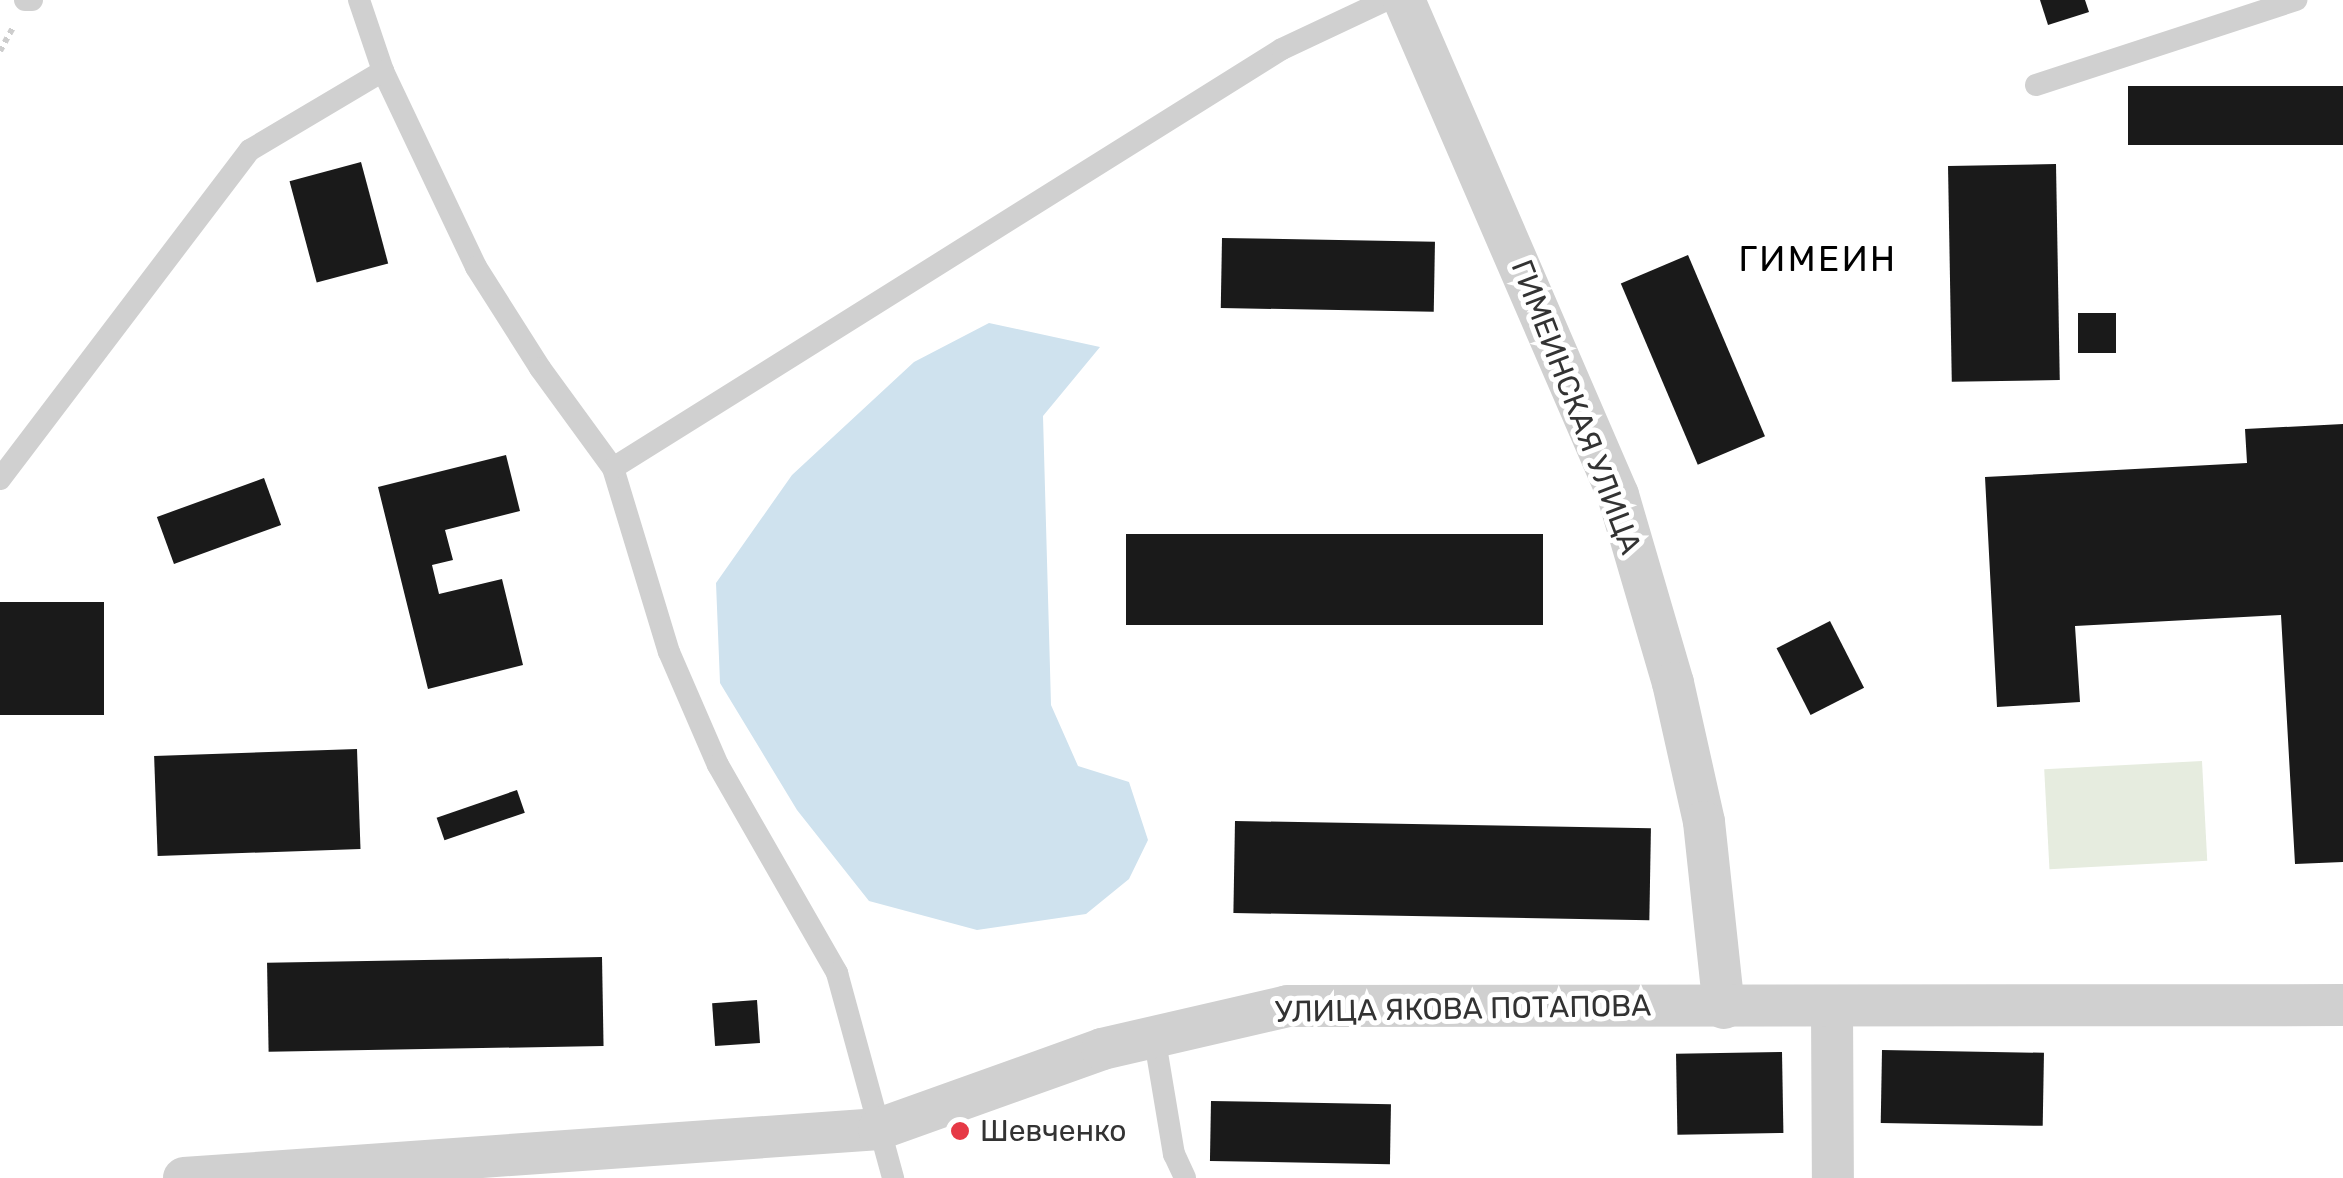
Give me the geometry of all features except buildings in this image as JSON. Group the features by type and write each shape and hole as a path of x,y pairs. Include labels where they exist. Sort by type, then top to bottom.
{"street":[{"name":"ГИМЕИНСКАЯ УЛИЦА","path":"1404,0 1618,495 1673,683 1704,822 1724,1008"},
{"name":"УЛИЦА ЯКОВА ПОТАПОВА","path":"184,1178 404,1170 879,1130 1102,1049 1288,1006 1832,1009 2343,1005"},
{"path":"1832,1009 1833,1178"}],"lane":[{"path":"359,0 383,71 476,267 540,368 613,468 669,652 718,765 837,972 892,1178"},
{"path":"613,468 1282,48 1386,0"},
{"path":"2036,85 2296,0"},
{"path":"0,478 250,150 383,71"},
{"path":"1154,1035 1174,1154 1184,1178"}],"shaded area":[{"path":"2202,761 2207,861 2049,869 2044,769"}],"water":[{"path":"989,323 1100,347 1043,416 1051,705 1078,766 1129,782 1148,840 1129,879 1086,914 977,930 869,901 797,810 720,683 716,583 792,475 914,362"}],"place":[{"name":"Шевченко","path":"960,1131"}],"district":[{"name":"ГИМЕИН","path":"1818,259"}]}
